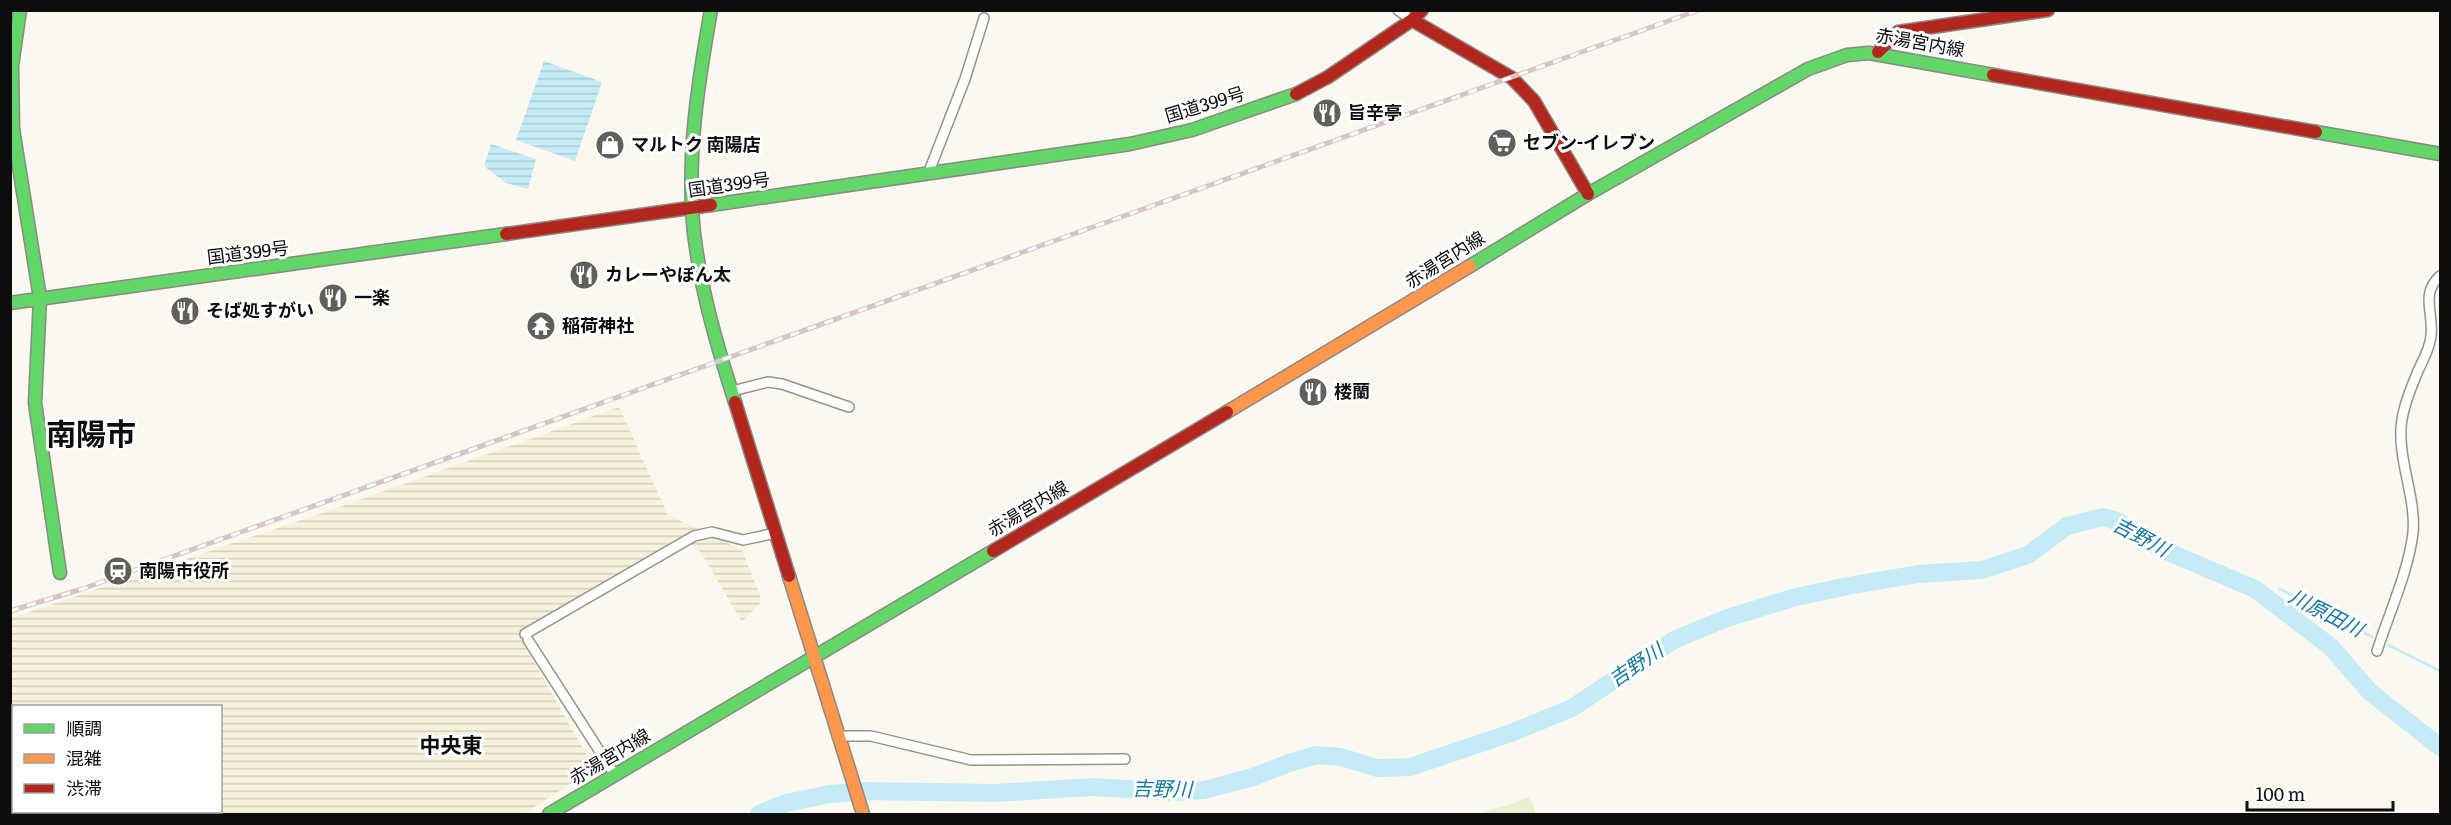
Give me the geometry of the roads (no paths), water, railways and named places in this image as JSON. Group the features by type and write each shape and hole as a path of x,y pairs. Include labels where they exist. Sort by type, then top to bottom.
{"main road":[{"path":"20,10 11,66 13,129 40,298 35,403 60,573"},
{"path":"711,10 700,68 693,126 693,208 701,277 732,391 863,814"},
{"name":"国道399号","path":"10,303 302,264 1130,144 1192,130 1299,93 1328,77 1412,20 1422,10"},
{"path":"1878,52 1898,32 2048,10"},
{"path":"1412,20 1512,78 1534,101 1588,194"},
{"name":"赤湯宮内線","path":"549,814 1384,318 1588,194 1808,69 1831,59 1856,52 1878,52 2440,154"}],"street":[{"path":"1398,10 1412,20"},
{"path":"928,175 984,18"},
{"path":"2377,651 2408,558 2413,532 2413,514 2401,427 2431,336 2427,297 2430,288 2440,276"},
{"path":"732,391 768,382 782,384 849,407"},
{"path":"615,775 526,637 694,536 711,532 743,540 776,533"},
{"path":"837,736 871,736 971,760 1125,759"}],"water":[{"path":"544,61 602,82 575,161 516,140"},
{"path":"491,144 536,159 528,189 506,183 484,166"}],"waterway":[{"name":"吉野川","path":"759,814 786,803 830,794 866,791 994,793 1093,787 1173,792 1204,790 1253,777 1317,755 1341,757 1377,768 1410,767 1511,733 1572,708 1674,640 1727,618 1796,597 1848,586 1918,574 1982,570 2028,555 2067,526 2103,517 2117,521 2166,551 2255,589 2331,647 2370,692 2440,747"},
{"name":"川原田川","path":"2280,589 2372,637"},
{"name":"川原田川","path":"2388,645 2440,671"}],"railway":[{"path":"10,611 82,589 1699,10"}],"place":[{"name":"旨辛亭","path":"1327,113"},
{"name":"セブン-イレブン","path":"1502,143"},
{"name":"マルトク 南陽店","path":"610,145"},
{"name":"カレーやぽん太","path":"584,275"},
{"name":"一楽","path":"333,298"},
{"name":"そば処すがい","path":"185,311"},
{"name":"稲荷神社","path":"541,326"},
{"name":"楼蘭","path":"1313,392"},
{"name":"南陽市役所","path":"118,571"}],"district":[{"name":"南陽市","path":"91,435"},
{"name":"中央東","path":"451,746"}]}
